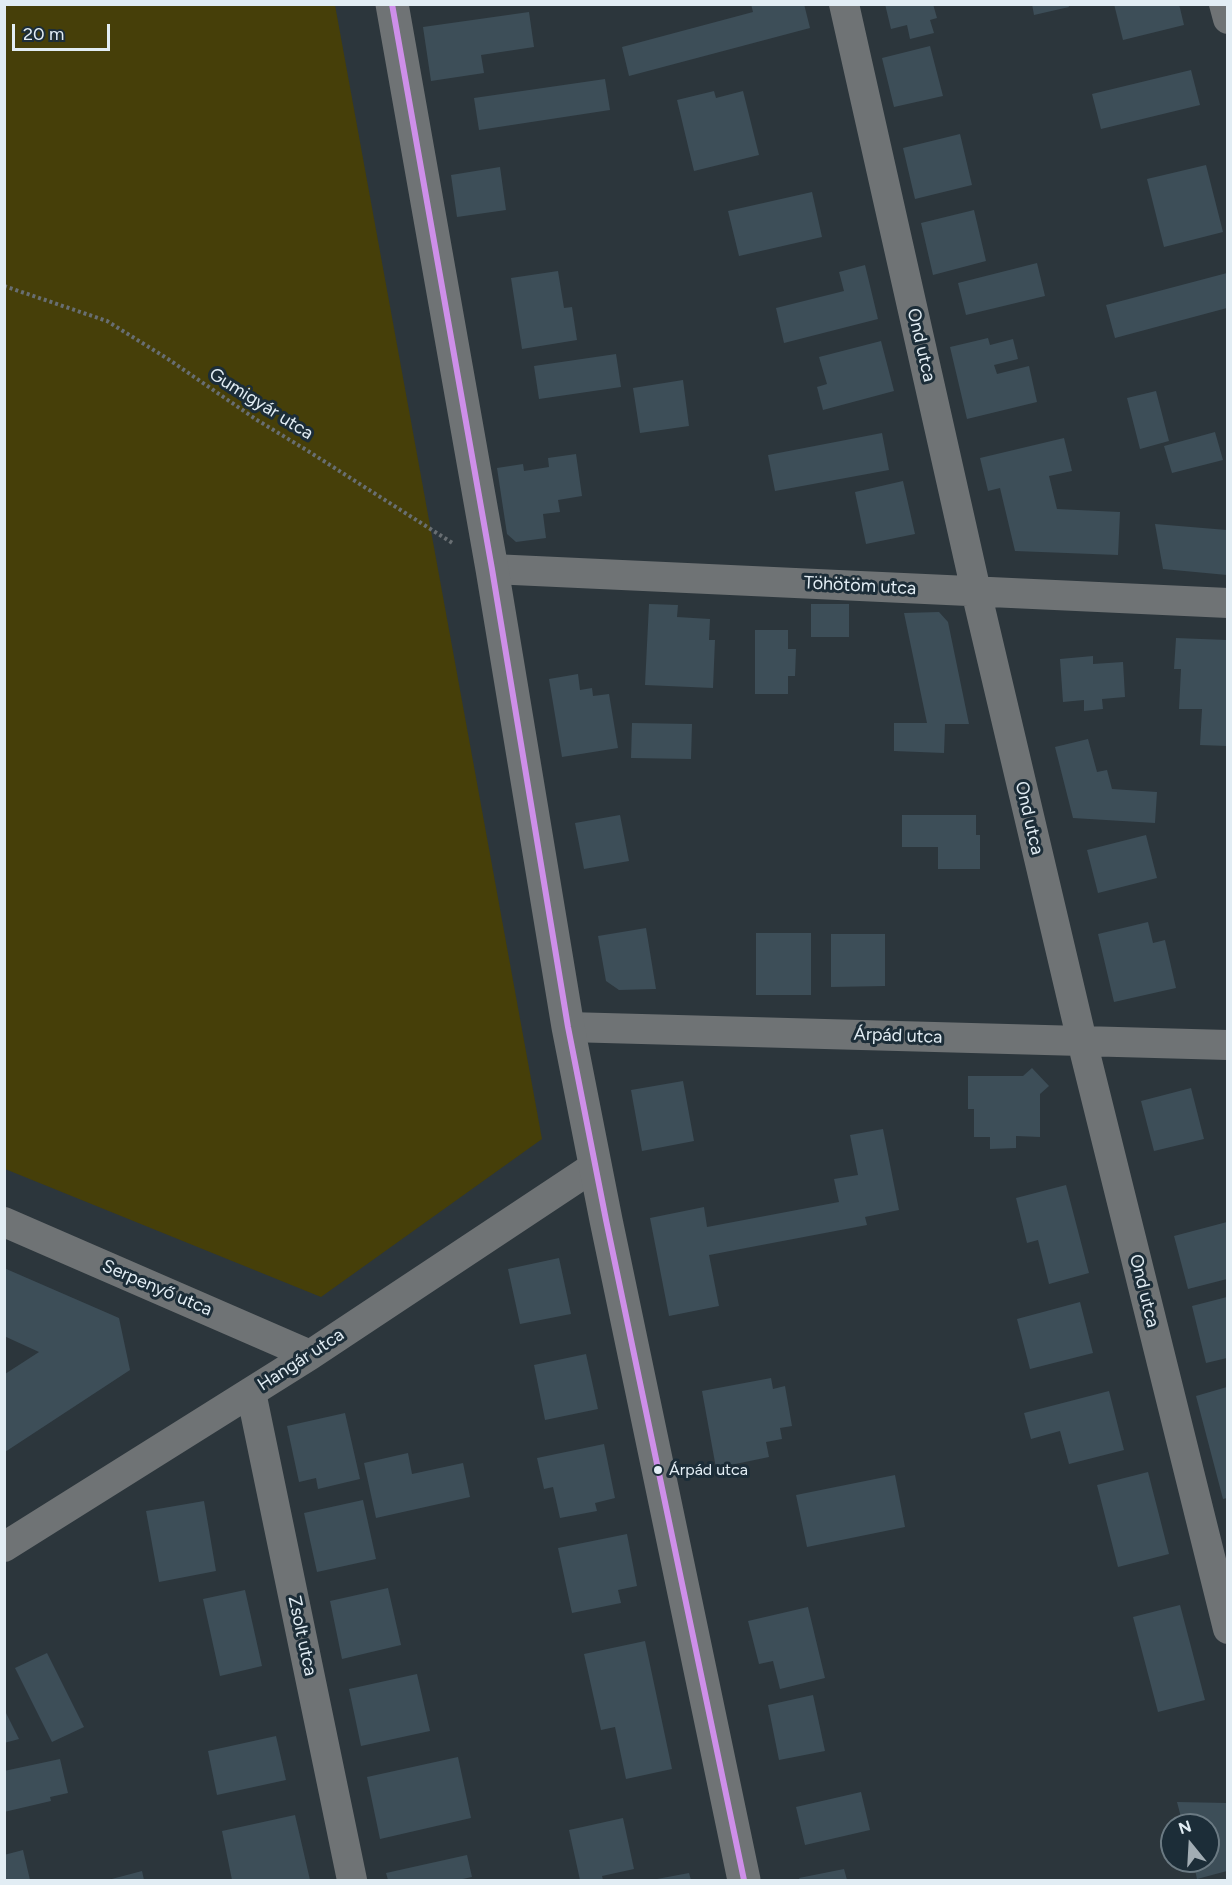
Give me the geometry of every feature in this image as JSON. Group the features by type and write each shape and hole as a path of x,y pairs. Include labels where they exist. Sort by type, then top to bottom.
{"street":[{"path":"392,4 492,569 568,1027 744,1881"},
{"name":"Ond utca","path":"844,4 976,591 1082,1041 1227,1629"},
{"path":"1224,4 1227,19"},
{"name":"Töhötöm utca","path":"492,569 1227,603"},
{"name":"Árpád utca","path":"568,1027 1227,1045"},
{"name":"Hangár utca","path":"4,1547 310,1355 595,1166"},
{"name":"Serpenyő utca","path":"4,1222 310,1355"},
{"name":"Zsolt utca","path":"251,1392 352,1881"}],"path":[{"name":"Gumigyár utca","path":"4,286 107,321 168,359 256,420 309,451 492,569"}],"shaded area":[{"path":"4,5 335,5 542,1139 321,1297 5,1169"}],"building":[{"path":"751,4 804,4 810,28 629,76 622,47 753,12"},
{"path":"885,4 933,4 937,18 930,20 934,33 910,39 907,25 891,29"},
{"path":"1032,4 1068,4 1069,7 1034,15"},
{"path":"1114,4 1179,4 1184,25 1123,40"},
{"path":"529,12 534,47 481,55 484,73 431,81 423,27"},
{"path":"930,46 943,96 894,107 882,58"},
{"path":"1191,70 1200,105 1101,129 1092,94"},
{"path":"605,79 610,110 479,130 474,98"},
{"path":"714,91 716,98 743,91 759,155 694,171 677,100"},
{"path":"960,134 972,185 915,199 903,148"},
{"path":"1206,165 1223,232 1164,247 1147,179"},
{"path":"500,167 506,210 457,217 451,175"},
{"path":"812,192 822,237 739,256 728,211"},
{"path":"974,210 986,261 933,275 921,223"},
{"path":"1037,263 1045,296 966,315 958,283"},
{"path":"865,265 878,319 784,343 776,308 844,291 839,272"},
{"path":"558,271 564,308 572,307 577,340 522,349 511,278"},
{"path":"1227,273 1227,308 1115,338 1106,305"},
{"path":"988,338 990,345 1013,339 1018,359 994,365 997,374 1029,366 1037,402 967,419 950,347"},
{"path":"881,341 894,391 823,410 817,387 827,384 819,357"},
{"path":"616,354 621,387 539,399 534,366"},
{"path":"683,380 689,426 640,433 633,388"},
{"path":"1156,391 1169,441 1140,449 1127,398"},
{"path":"1215,432 1223,460 1172,473 1164,446"},
{"path":"882,433 889,470 775,491 768,455"},
{"path":"1064,438 1072,471 1049,476 1057,509 1120,512 1118,555 1015,551 1000,488 988,491 980,458"},
{"path":"576,454 582,496 558,500 560,512 543,514 546,538 516,542 507,534 497,468 523,464 524,471 549,467 548,458"},
{"path":"903,481 915,534 866,544 855,492"},
{"path":"1155,524 1227,530 1227,575 1163,569"},
{"path":"649,604 678,605 677,617 710,619 709,640 715,640 713,688 645,685"},
{"path":"811,604 849,604 849,637 811,637"},
{"path":"939,612 948,622 969,724 945,724 944,753 894,751 894,723 927,723 904,613"},
{"path":"755,630 788,630 788,649 796,649 795,676 788,676 788,694 755,694"},
{"path":"1176,638 1227,640 1227,746 1200,745 1202,709 1179,709 1181,669 1174,669"},
{"path":"1093,656 1093,664 1123,662 1125,697 1102,699 1103,709 1084,711 1084,700 1063,702 1060,659"},
{"path":"578,674 580,690 592,688 593,696 609,694 618,748 562,757 549,679"},
{"path":"632,723 692,724 691,759 631,758"},
{"path":"1088,739 1097,772 1107,770 1112,789 1157,792 1155,823 1073,818 1055,747"},
{"path":"620,815 629,861 584,869 575,823"},
{"path":"902,815 976,815 976,835 980,835 980,869 938,869 938,847 902,847"},
{"path":"1146,835 1157,878 1098,893 1087,850"},
{"path":"1148,922 1153,943 1165,940 1176,988 1114,1002 1098,934"},
{"path":"646,928 656,989 619,990 606,981 598,936"},
{"path":"756,933 811,933 811,995 756,995"},
{"path":"831,934 885,934 885,986 831,987"},
{"path":"1032,1068 1049,1086 1040,1094 1040,1137 1016,1136 1016,1148 990,1149 990,1137 974,1137 974,1109 968,1109 968,1076 1023,1076"},
{"path":"683,1081 694,1141 642,1151 631,1090"},
{"path":"1191,1088 1204,1139 1154,1151 1141,1101"},
{"path":"883,1129 899,1210 865,1217 867,1225 709,1255 719,1306 669,1316 650,1218 704,1207 707,1227 839,1202 834,1179 858,1175 850,1135"},
{"path":"1066,1185 1089,1273 1049,1284 1038,1240 1027,1243 1016,1198"},
{"path":"1227,1222 1227,1279 1188,1289 1174,1236"},
{"path":"559,1258 571,1314 520,1324 508,1269"},
{"path":"4,1268 119,1318 130,1370 5,1452 5,1374 39,1352 4,1336"},
{"path":"1227,1297 1227,1358 1206,1363 1192,1306"},
{"path":"1080,1302 1093,1353 1030,1369 1017,1319"},
{"path":"586,1354 598,1409 545,1420 534,1365"},
{"path":"771,1378 773,1389 785,1386 792,1426 780,1428 782,1439 766,1442 769,1457 716,1468 702,1391"},
{"path":"1227,1387 1227,1498 1223,1499 1196,1396"},
{"path":"1109,1391 1124,1450 1069,1464 1060,1431 1031,1439 1024,1413"},
{"path":"345,1413 360,1479 318,1489 316,1478 299,1482 287,1426"},
{"path":"604,1444 615,1498 595,1503 597,1511 560,1518 553,1487 544,1489 537,1458"},
{"path":"408,1453 412,1474 463,1463 470,1497 376,1518 364,1463"},
{"path":"1148,1472 1169,1554 1118,1567 1097,1485"},
{"path":"895,1475 905,1527 807,1547 796,1495"},
{"path":"363,1500 376,1559 317,1572 304,1513"},
{"path":"204,1501 216,1571 159,1582 146,1511"},
{"path":"627,1534 637,1586 618,1590 621,1603 572,1613 558,1548"},
{"path":"388,1588 401,1645 342,1659 330,1601"},
{"path":"245,1590 262,1666 220,1676 203,1599"},
{"path":"1180,1605 1205,1700 1158,1712 1133,1617"},
{"path":"808,1607 825,1678 780,1689 773,1661 759,1664 748,1621"},
{"path":"645,1641 672,1769 626,1779 615,1727 601,1730 584,1654"},
{"path":"47,1653 84,1727 52,1742 15,1668"},
{"path":"417,1674 430,1731 361,1746 349,1689"},
{"path":"813,1695 825,1751 779,1760 768,1705"},
{"path":"4,1709 19,1739 4,1743"},
{"path":"276,1736 286,1780 217,1795 208,1751"},
{"path":"458,1757 471,1818 380,1839 367,1777"},
{"path":"60,1759 68,1793 50,1797 51,1801 4,1812 4,1771"},
{"path":"861,1792 870,1830 805,1845 796,1807"},
{"path":"1177,1802 1227,1803 1227,1871 1220,1873 1220,1813 1180,1813"},
{"path":"295,1815 310,1880 232,1880 222,1831"},
{"path":"623,1818 634,1869 602,1876 603,1880 580,1880 569,1830"},
{"path":"23,1850 30,1880 4,1880 4,1855"},
{"path":"467,1855 472,1877 458,1880 388,1880 386,1873"},
{"path":"844,1869 847,1880 800,1880 799,1878"},
{"path":"142,1871 144,1880 108,1880"},
{"path":"689,1873 691,1880 657,1880 657,1879"},
{"path":"1196,1873 1220,1873 1197,1879"}],"transit line":[{"path":"392,4 492,569 568,1027 744,1880"}],"place":[{"name":"Árpád utca","path":"658,1470"}]}
